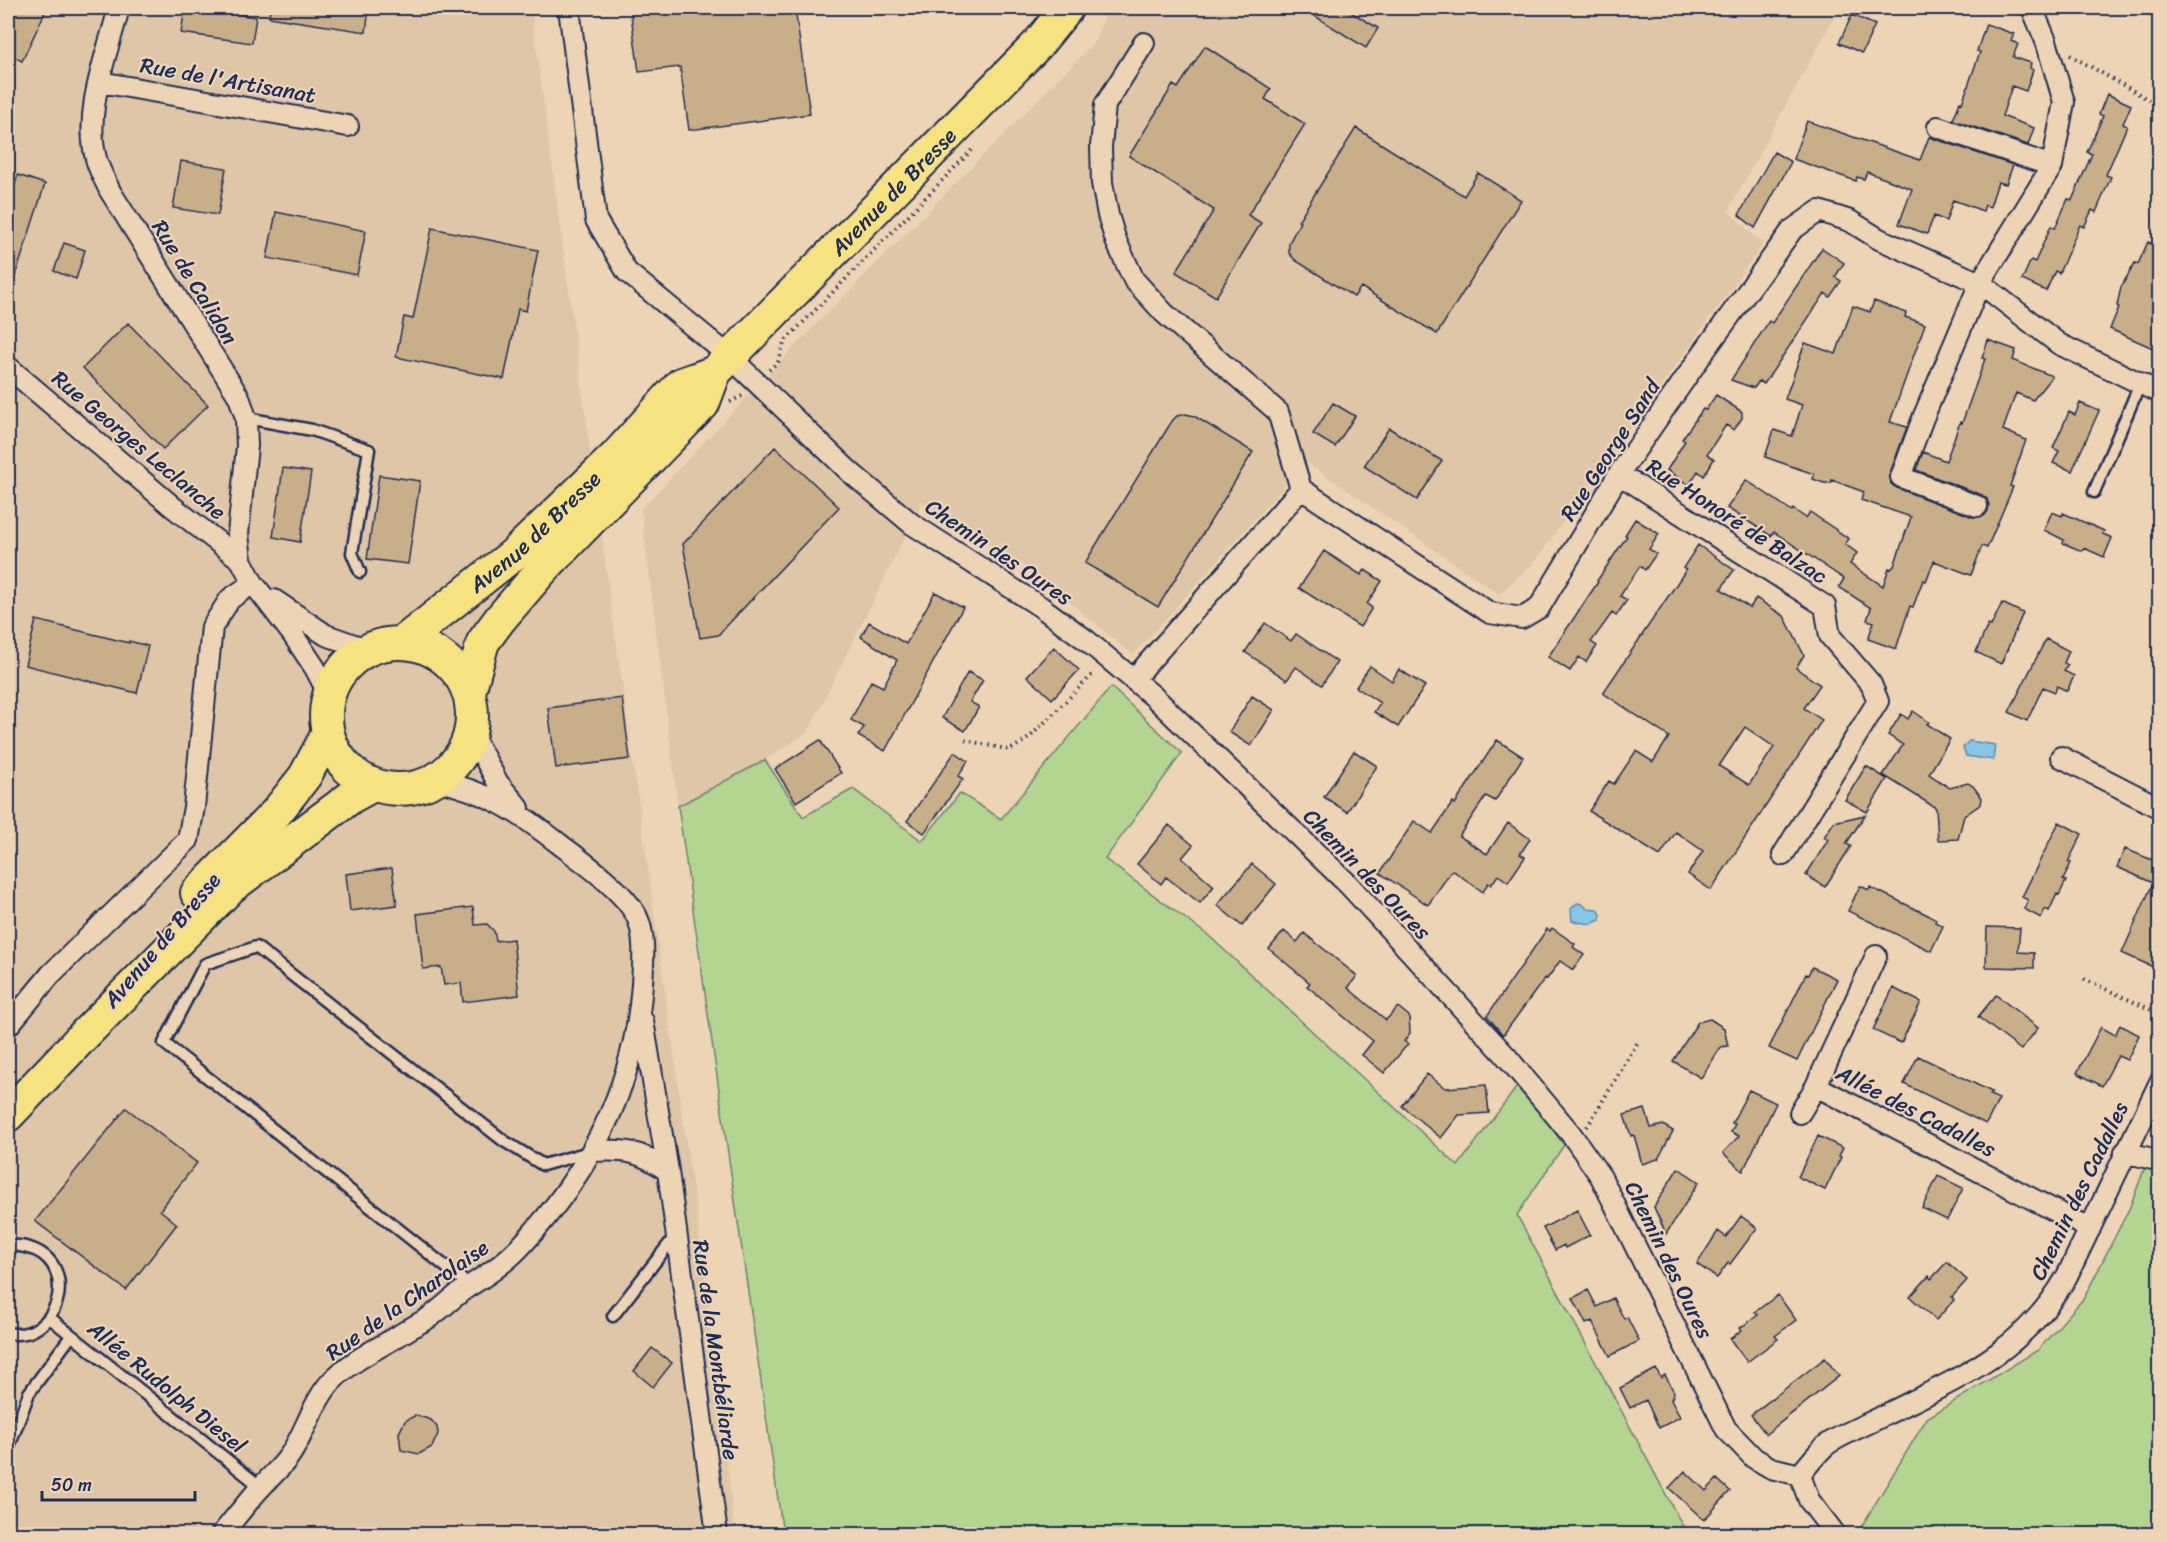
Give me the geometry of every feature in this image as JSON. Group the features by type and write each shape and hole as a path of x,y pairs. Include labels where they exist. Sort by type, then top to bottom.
{"main road":[{"name":"Avenue de Bresse","path":"469,692 483,642 500,619 542,570 703,404 722,364 1029,53 1067,8"},
{"name":"Avenue de Bresse","path":"403,642 514,554 616,456 681,384 722,364"},
{"path":"403,642 424,646 444,657 459,673 469,692 472,712 471,732 463,752 450,768 434,780 415,788 394,789 373,785 353,773 337,756 327,735 325,714 328,693 337,675 350,660 366,649 384,643 403,642"},
{"name":"Avenue de Bresse","path":"86,1033 189,901 276,813 305,776 327,735"},
{"name":"Avenue de Bresse","path":"8,1115 231,887 351,797 373,785"}],"street":[{"name":"Rue de Calidon","path":"119,8 93,104 92,135 97,162 110,191 239,397 246,418 247,446 238,534 241,560 253,583 315,668 328,693"},
{"name":"Chemin des Oures","path":"569,8 596,220 627,272 722,364 912,524 1041,606 1153,696 1348,884 1506,1056 1578,1143 1601,1178 1726,1429 1754,1458 1771,1468 1800,1475"},
{"path":"1977,506 1901,477 1923,418 1980,283 2052,166 2064,102 2046,41 2032,8"},
{"path":"1133,680 1300,489 1278,412 1164,313 1134,280 1116,241 1107,215 1102,183 1101,147 1105,105 1144,43"},
{"name":"Rue de l'Artisanat","path":"99,82 348,126"},
{"path":"1938,127 2052,166"},
{"name":"Rue George Sand","path":"1300,489 1490,613 1522,618 1539,609 1619,474 1792,230 1819,212 1850,220 1879,239 1980,283 2059,344 2160,393"},
{"name":"Rue Georges Leclanche","path":"8,367 173,507 241,560"},
{"name":"Rue Honoré de Balzac","path":"1619,474 1825,606 1830,636 1871,684 1878,701 1784,855"},
{"name":"Rue de Calidon","path":"253,583 296,616 326,635 366,649"},
{"path":"8,1026 51,974 188,840 194,807 212,627 230,599 253,583"},
{"path":"471,732 498,783 513,803 538,827"},
{"path":"2061,757 2160,808"},
{"path":"434,780 461,786 488,797 510,807 538,827"},
{"name":"Rue de la Charolaise","path":"222,1534 288,1458 303,1434 316,1404 330,1383 351,1364 430,1317 470,1286 491,1274 520,1248 555,1205 602,1135 620,1091 632,1052 640,1008 643,966 642,932 637,917 625,900 594,871 538,827"},
{"name":"Allée des Cadalles","path":"1876,956 1816,1086 2090,1228"},
{"name":"Rue de la Montbéliarde","path":"640,1008 668,1171 717,1534"},
{"name":"Chemin des Cadalles","path":"1800,1475 1825,1446 1972,1371 2009,1347 2037,1320 2055,1297 2160,1082"},
{"path":"1800,1113 1816,1086"},
{"path":"592,1151 622,1149 650,1158 668,1171"},
{"path":"2125,1152 2160,1161"},
{"path":"1800,1475 1809,1500 1835,1534"}],"lane":[{"path":"2094,492 2140,384"},
{"path":"246,418 312,430 369,450 352,553 360,572"},
{"path":"470,1286 164,1043 205,964 256,946 504,1141 543,1165 592,1151"},
{"path":"613,1316 677,1235"},
{"path":"8,1247 27,1247 40,1253 51,1263 58,1276 60,1291 57,1305 50,1318 39,1327 25,1333 8,1333"},
{"name":"Allée Rudolph Diesel","path":"50,1318 261,1487"},
{"path":"8,1450 29,1393 71,1336"}],"path":[{"path":"2046,41 2160,106"},
{"path":"726,404 742,397"},
{"path":"965,740 1010,750 1029,738 1108,659"},
{"path":"2084,979 2160,1014"},
{"path":"1578,1143 1638,1042"}],"shaded area":[{"path":"8,8 531,8 608,584 704,1269 735,1534 8,1534"},
{"path":"1109,8 1839,8 1728,211 1763,244 1533,564 1499,594 1306,462 1133,655 1035,573 922,502 808,732 765,760 678,806 641,509 804,337 1093,44"}],"green space":[{"path":"1111,687 1182,753 1105,859 1209,936 1458,1166 1519,1084 1564,1145 1517,1215 1687,1534 783,1534 678,806 765,760 803,817 853,789 922,841 960,793 1001,819"},
{"path":"2145,1167 2159,1171 2159,1534 1857,1534 1927,1418 2038,1350 2084,1298 2130,1207"}],"water":[{"path":"1969,741 1995,745 1993,760 1966,756 1963,748"},
{"path":"1577,903 1587,908 1597,909 1601,914 1600,920 1591,924 1572,921 1571,909"}],"building":[{"path":"8,8 47,8 22,61 8,54"},
{"path":"185,8 215,8 215,11 256,17 252,43 181,33"},
{"path":"270,8 369,8 366,32 269,17"},
{"path":"630,8 795,8 810,114 689,130 680,67 639,72"},
{"path":"1302,8 1344,8 1378,28 1366,48"},
{"path":"1852,15 1875,25 1862,53 1839,43"},
{"path":"1986,24 2014,34 2011,41 2018,44 2013,57 2031,63 2030,68 2033,70 2026,91 2012,86 2002,116 2034,128 2028,145 1953,120 1960,102 1962,103 1980,52 1977,51"},
{"path":"1205,46 1271,89 1265,99 1305,124 1248,215 1261,223 1216,297 1176,272 1214,210 1129,156 1173,85 1178,88"},
{"path":"2107,94 2131,105 2123,124 2127,126 2106,175 2111,177 2096,212 2092,210 2084,227 2080,225 2059,273 2055,271 2046,291 2022,280 2031,260 2035,262 2051,226 2055,228 2068,199 2072,200 2092,154 2087,152 2103,116 2099,114"},
{"path":"1807,121 1920,160 1929,137 2013,165 2006,184 1998,182 1990,207 1985,205 1983,211 1953,200 1946,221 1934,216 1927,234 1899,224 1912,189 1867,172 1864,179 1857,177 1856,181 1793,159"},
{"path":"1356,128 1464,196 1478,173 1521,200 1437,334 1361,287 1354,297 1295,260 1289,253 1289,243 1300,222 1298,221"},
{"path":"1774,152 1791,162 1755,228 1739,215"},
{"path":"181,161 226,168 218,215 173,208"},
{"path":"18,175 45,184 11,289 8,288 8,185 14,187"},
{"path":"276,212 366,231 357,275 267,258"},
{"path":"432,228 538,250 526,311 518,309 504,379 396,357 404,317 413,319"},
{"path":"2148,242 2160,247 2160,339 2155,349 2110,329 2119,307 2117,306 2121,287 2135,263 2138,264"},
{"path":"64,243 85,250 76,279 54,271"},
{"path":"1822,248 1844,263 1835,277 1841,281 1830,297 1825,293 1764,384 1759,381 1754,388 1731,380 1769,321 1772,323"},
{"path":"1874,301 1906,313 1905,317 1925,324 1890,422 1907,427 1890,473 1891,484 1897,488 1973,517 1984,516 1989,505 1987,499 1982,495 1916,470 1923,452 1946,461 1985,359 1982,358 1988,340 2016,350 2013,360 2052,376 2033,400 2016,393 2003,430 2026,440 2010,486 2013,487 1987,548 1982,546 1971,575 1934,561 1926,581 1923,580 1913,607 1910,606 1896,649 1868,639 1874,622 1867,620 1871,608 1839,587 1844,579 1774,532 1771,536 1727,508 1746,480 1806,518 1810,512 1849,539 1845,544 1857,553 1850,564 1883,586 1889,568 1894,566 1911,517 1861,500 1864,492 1832,480 1831,483 1824,483 1813,479 1814,474 1765,457 1774,430 1792,436 1802,405 1785,399 1805,343 1836,354 1853,306 1870,312"},
{"path":"128,323 208,405 163,449 83,368"},
{"path":"1716,395 1742,412 1742,418 1734,430 1726,425 1707,454 1714,459 1704,476 1698,471 1689,485 1667,470 1685,441 1682,439"},
{"path":"1333,403 1355,416 1335,447 1313,434"},
{"path":"2080,403 2099,411 2072,471 2053,463 2059,451 2053,448 2069,412 2075,415"},
{"path":"1186,414 1194,416 1253,452 1158,607 1085,563 1172,421 1177,416"},
{"path":"1389,428 1442,461 1417,500 1364,466"},
{"path":"775,447 839,507 718,635 700,638 683,544"},
{"path":"283,468 311,472 300,542 273,537"},
{"path":"379,475 420,481 408,564 367,559"},
{"path":"2052,512 2062,516 2063,513 2104,531 2103,534 2112,538 2104,557 2084,548 2082,551 2063,543 2064,540 2044,530"},
{"path":"1635,519 1659,534 1649,549 1656,554 1645,570 1640,566 1620,596 1627,600 1616,616 1612,613 1591,642 1597,646 1586,662 1579,657 1570,671 1548,657 1627,536 1625,535"},
{"path":"1698,545 1734,570 1721,589 1750,608 1756,598 1784,616 1804,655 1796,668 1820,685 1804,708 1822,720 1711,890 1688,874 1703,851 1676,832 1660,856 1589,811 1609,781 1614,784 1636,751 1653,762 1669,737 1603,693 1686,570 1683,568","holes":["1745,727 1774,747 1749,785 1719,766"]},
{"path":"1324,551 1361,575 1365,570 1382,581 1367,604 1372,608 1360,627 1299,588"},
{"path":"935,592 963,607 885,751 858,736 864,727 851,720 871,681 883,687 897,660 861,637 869,622 906,644"},
{"path":"2002,603 2023,613 2001,664 1976,652 1988,625 1991,626"},
{"path":"36,620 148,646 137,693 25,665"},
{"path":"1265,623 1291,641 1296,634 1337,662 1322,685 1296,667 1287,680 1245,652"},
{"path":"2046,639 2069,651 2064,663 2068,665 2064,671 2074,676 2067,691 2057,686 2055,692 2043,687 2027,721 2009,712"},
{"path":"1054,647 1079,670 1052,699 1027,676"},
{"path":"1370,666 1392,681 1399,669 1425,686 1398,727 1374,712 1380,703 1356,687"},
{"path":"968,672 983,680 970,702 979,707 965,731 942,718"},
{"path":"1252,696 1274,710 1251,746 1229,732"},
{"path":"622,698 630,759 556,768 548,708"},
{"path":"1913,711 1929,722 1927,724 1950,739 1929,774 1950,788 1968,783 1982,798 1981,804 1964,816 1958,839 1938,840 1936,808 1883,775 1903,745 1888,735 1901,714 1908,719"},
{"path":"820,740 841,773 796,802 775,769"},
{"path":"1497,740 1523,757 1495,801 1486,796 1459,836 1487,854 1508,823 1530,839 1520,854 1525,857 1508,882 1498,875 1491,885 1488,883 1483,892 1452,870 1428,905 1380,873 1414,821 1432,833 1453,802 1455,804"},
{"path":"1354,751 1377,766 1347,812 1324,797"},
{"path":"955,752 968,761 958,776 963,779 924,833 907,821"},
{"path":"1866,766 1887,779 1867,812 1845,800"},
{"path":"1865,815 1846,844 1851,846 1825,887 1806,875 1828,840 1824,837 1834,822"},
{"path":"2059,822 2082,834 2068,862 2071,863 2063,880 2066,881 2049,911 2045,909 2041,918 2024,909 2028,900 2022,897"},
{"path":"1169,825 1193,845 1182,858 1214,886 1200,903 1166,877 1161,884 1137,864"},
{"path":"2125,849 2160,863 2160,970 2122,953 2153,883 2117,867"},
{"path":"1252,864 1276,884 1242,926 1217,905"},
{"path":"392,868 397,905 350,911 346,874"},
{"path":"1860,886 1869,890 1870,887 1936,919 1935,922 1943,926 1931,951 1848,911"},
{"path":"473,907 475,925 487,924 494,931 496,941 513,939 519,995 463,1002 461,983 444,985 441,967 423,969 417,914"},
{"path":"1987,927 2020,928 2018,952 2034,953 2034,968 1986,967"},
{"path":"1552,928 1575,944 1573,947 1584,955 1573,970 1560,961 1503,1035 1487,1016 1547,929 1550,931"},
{"path":"1284,931 1297,942 1304,933 1357,976 1348,988 1386,1020 1398,1007 1409,1016 1410,1033 1404,1041 1408,1044 1384,1073 1362,1055 1373,1041 1307,986 1310,983 1269,949"},
{"path":"1812,967 1837,979 1797,1061 1769,1048 1806,974 1808,975"},
{"path":"1893,988 1921,1002 1901,1043 1873,1030"},
{"path":"1996,995 2038,1028 2021,1050 1978,1017"},
{"path":"1710,1019 1724,1028 1728,1046 1721,1047 1701,1078 1673,1061 1698,1022"},
{"path":"2120,1025 2139,1035 2127,1060 2118,1056 2102,1086 2077,1073 2101,1027 2115,1035"},
{"path":"1918,1056 1992,1092 1990,1095 1999,1099 1986,1124 1904,1084"},
{"path":"1427,1074 1445,1088 1486,1085 1489,1113 1459,1115 1441,1138 1402,1106"},
{"path":"1749,1090 1776,1103 1743,1171 1723,1153 1739,1136 1731,1132 1735,1124 1732,1123"},
{"path":"126,1108 197,1163 160,1210 177,1224 126,1290 35,1221"},
{"path":"1645,1109 1651,1128 1663,1125 1673,1131 1658,1159 1642,1164 1634,1135 1631,1136 1624,1115"},
{"path":"1818,1136 1843,1148 1825,1190 1798,1177"},
{"path":"1678,1168 1699,1182 1666,1234 1654,1207"},
{"path":"1938,1176 1963,1188 1947,1220 1922,1208"},
{"path":"1577,1210 1590,1235 1565,1248 1564,1245 1555,1250 1543,1228"},
{"path":"1741,1216 1757,1228 1717,1278 1697,1264 1718,1231 1726,1237"},
{"path":"1947,1262 1967,1280 1952,1297 1954,1300 1936,1320 1910,1297 1929,1276 1931,1279"},
{"path":"1588,1290 1597,1307 1613,1298 1624,1319 1627,1317 1639,1341 1610,1356 1592,1321 1586,1324 1573,1298"},
{"path":"1778,1295 1796,1320 1775,1336 1778,1339 1747,1362 1730,1339 1742,1330 1740,1328 1758,1315 1755,1312"},
{"path":"652,1348 672,1363 653,1387 634,1371"},
{"path":"1825,1358 1839,1376 1766,1434 1751,1415"},
{"path":"1656,1369 1661,1378 1665,1375 1674,1392 1671,1400 1680,1417 1659,1428 1646,1400 1630,1408 1620,1388"},
{"path":"416,1415 431,1420 437,1427 438,1434 432,1447 419,1454 401,1450 399,1433 405,1421"},
{"path":"1685,1471 1706,1491 1717,1479 1730,1491 1704,1520 1669,1488"}]}
